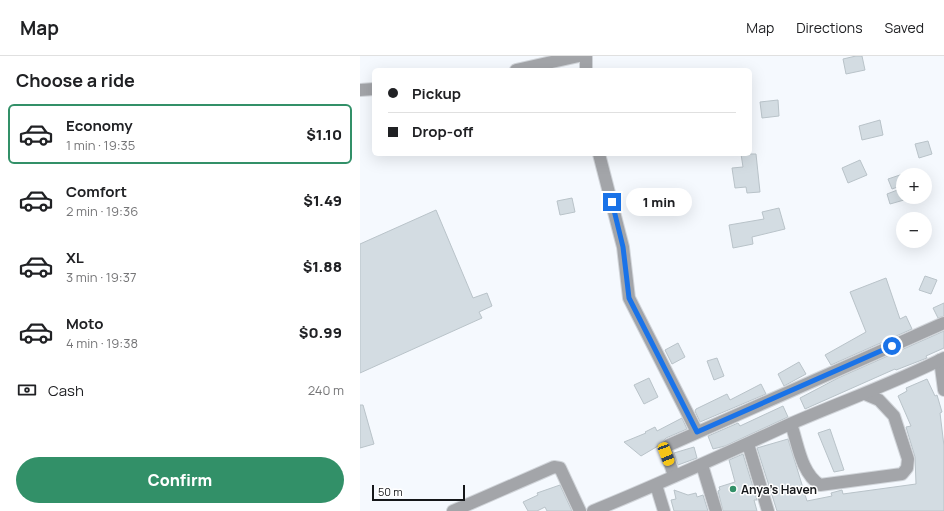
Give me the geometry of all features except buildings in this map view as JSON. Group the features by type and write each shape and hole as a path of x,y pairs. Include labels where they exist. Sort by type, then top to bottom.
{"street":[{"path":"525,68 579,56"},
{"path":"586,56 586,68"},
{"path":"360,90 372,89"},
{"path":"600,156 623,247 629,298 697,432"},
{"path":"674,476 665,448 697,432 944,322"},
{"path":"593,511 702,465 791,424 865,394 942,359 944,390"},
{"path":"791,424 806,471 812,480 820,484 902,474 907,468 908,459 894,416 879,400 865,394"},
{"path":"748,444 768,511"},
{"path":"702,465 716,511"},
{"path":"453,511 554,467 560,468 580,511"},
{"path":"656,485 664,511"}],"place":[{"name":"Anya's Haven","path":"733,489"}],"route":[{"path":"612,202 623,247 629,298 697,432 892,346"}]}
